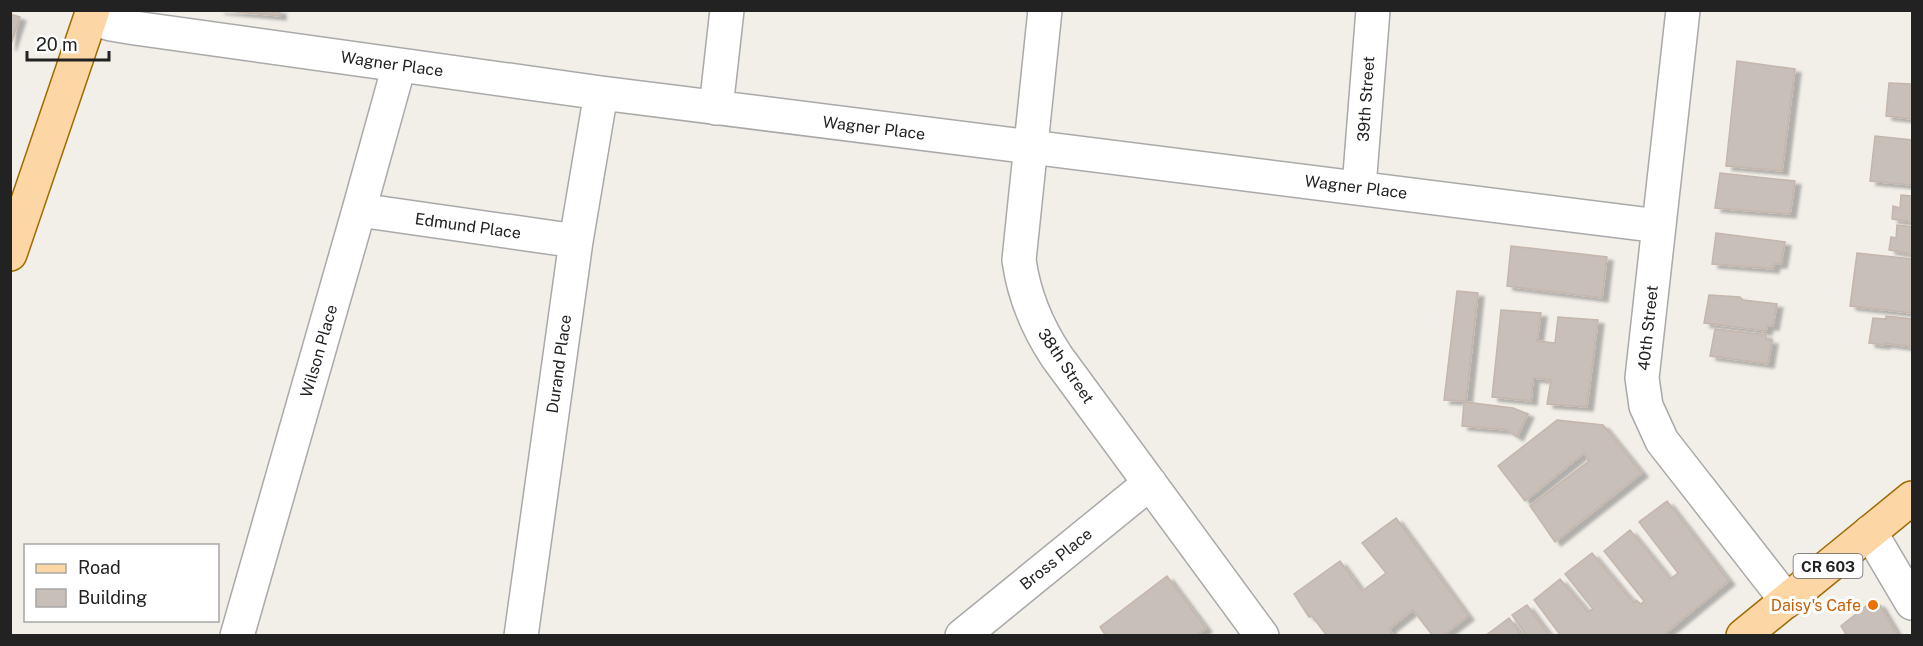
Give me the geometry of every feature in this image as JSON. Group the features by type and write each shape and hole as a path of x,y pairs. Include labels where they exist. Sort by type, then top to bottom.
{"main road":[{"path":"10,254 92,14"},
{"name":"CR 603","path":"1743,636 1912,498"}],"street":[{"path":"716,108 727,10"},
{"name":"38th Street","path":"1045,10 1019,260 1028,300 1045,338 1057,357 1262,636"},
{"name":"39th Street","path":"1359,187 1373,10"},
{"name":"40th Street","path":"1683,10 1642,378 1646,406 1662,441 1787,600"},
{"name":"Wagner Place","path":"92,14 111,24 399,66 1659,226"},
{"name":"Wilson Place","path":"237,636 399,66"},
{"name":"Durand Place","path":"521,636 576,242 601,93"},
{"name":"Edmund Place","path":"359,210 576,242"},
{"name":"Bross Place","path":"962,636 1150,483"},
{"path":"1870,532 1912,603"}],"building":[{"path":"218,10 280,10 280,16"},
{"path":"10,14 20,17 10,47"},
{"path":"1737,61 1795,69 1782,171 1726,166"},
{"path":"1889,83 1912,84 1912,119 1886,116"},
{"path":"1875,136 1912,140 1912,185 1870,181"},
{"path":"1720,173 1795,181 1790,214 1715,208"},
{"path":"1901,195 1912,196 1912,222 1892,219 1893,206 1900,208"},
{"path":"1897,225 1912,227 1912,254 1889,250 1891,237 1896,238"},
{"path":"1716,233 1785,242 1781,264 1774,264 1773,269 1712,264"},
{"path":"1511,246 1607,257 1602,298 1507,286"},
{"path":"1857,253 1912,259 1912,313 1850,306"},
{"path":"1457,291 1478,293 1466,402 1513,408 1528,414 1517,437 1507,430 1462,426 1464,401 1444,400"},
{"path":"1709,295 1740,297 1743,300 1777,304 1773,326 1767,326 1766,331 1704,323"},
{"path":"1501,310 1541,313 1537,341 1555,343 1558,317 1598,320 1587,407 1547,404 1551,380 1533,378 1531,401 1492,397"},
{"path":"1886,316 1912,319 1912,347 1869,343 1873,318 1886,319"},
{"path":"1715,329 1766,335 1766,340 1772,340 1768,364 1710,356"},
{"path":"1557,420 1603,425 1642,473 1555,542 1530,506 1589,461 1584,453 1525,501 1498,466"},
{"path":"1667,501 1729,581 1662,636 1561,636 1534,600 1560,579 1588,612 1593,609 1565,574 1592,553 1634,603 1636,600 1641,604 1644,601 1604,551 1630,530 1670,579 1678,573 1639,522"},
{"path":"1396,518 1468,616 1442,636 1433,636 1413,610 1389,629 1394,636 1327,636 1312,616 1309,617 1294,594 1340,561 1362,591 1386,573 1362,543"},
{"path":"1167,576 1206,628 1196,636 1106,636 1100,627"},
{"path":"1871,602 1879,604 1898,636 1847,636 1841,626"},
{"path":"1527,605 1550,636 1527,636 1512,615"},
{"path":"1509,618 1522,636 1485,636"}],"place":[{"name":"Daisy's Cafe","path":"1873,605"}]}
